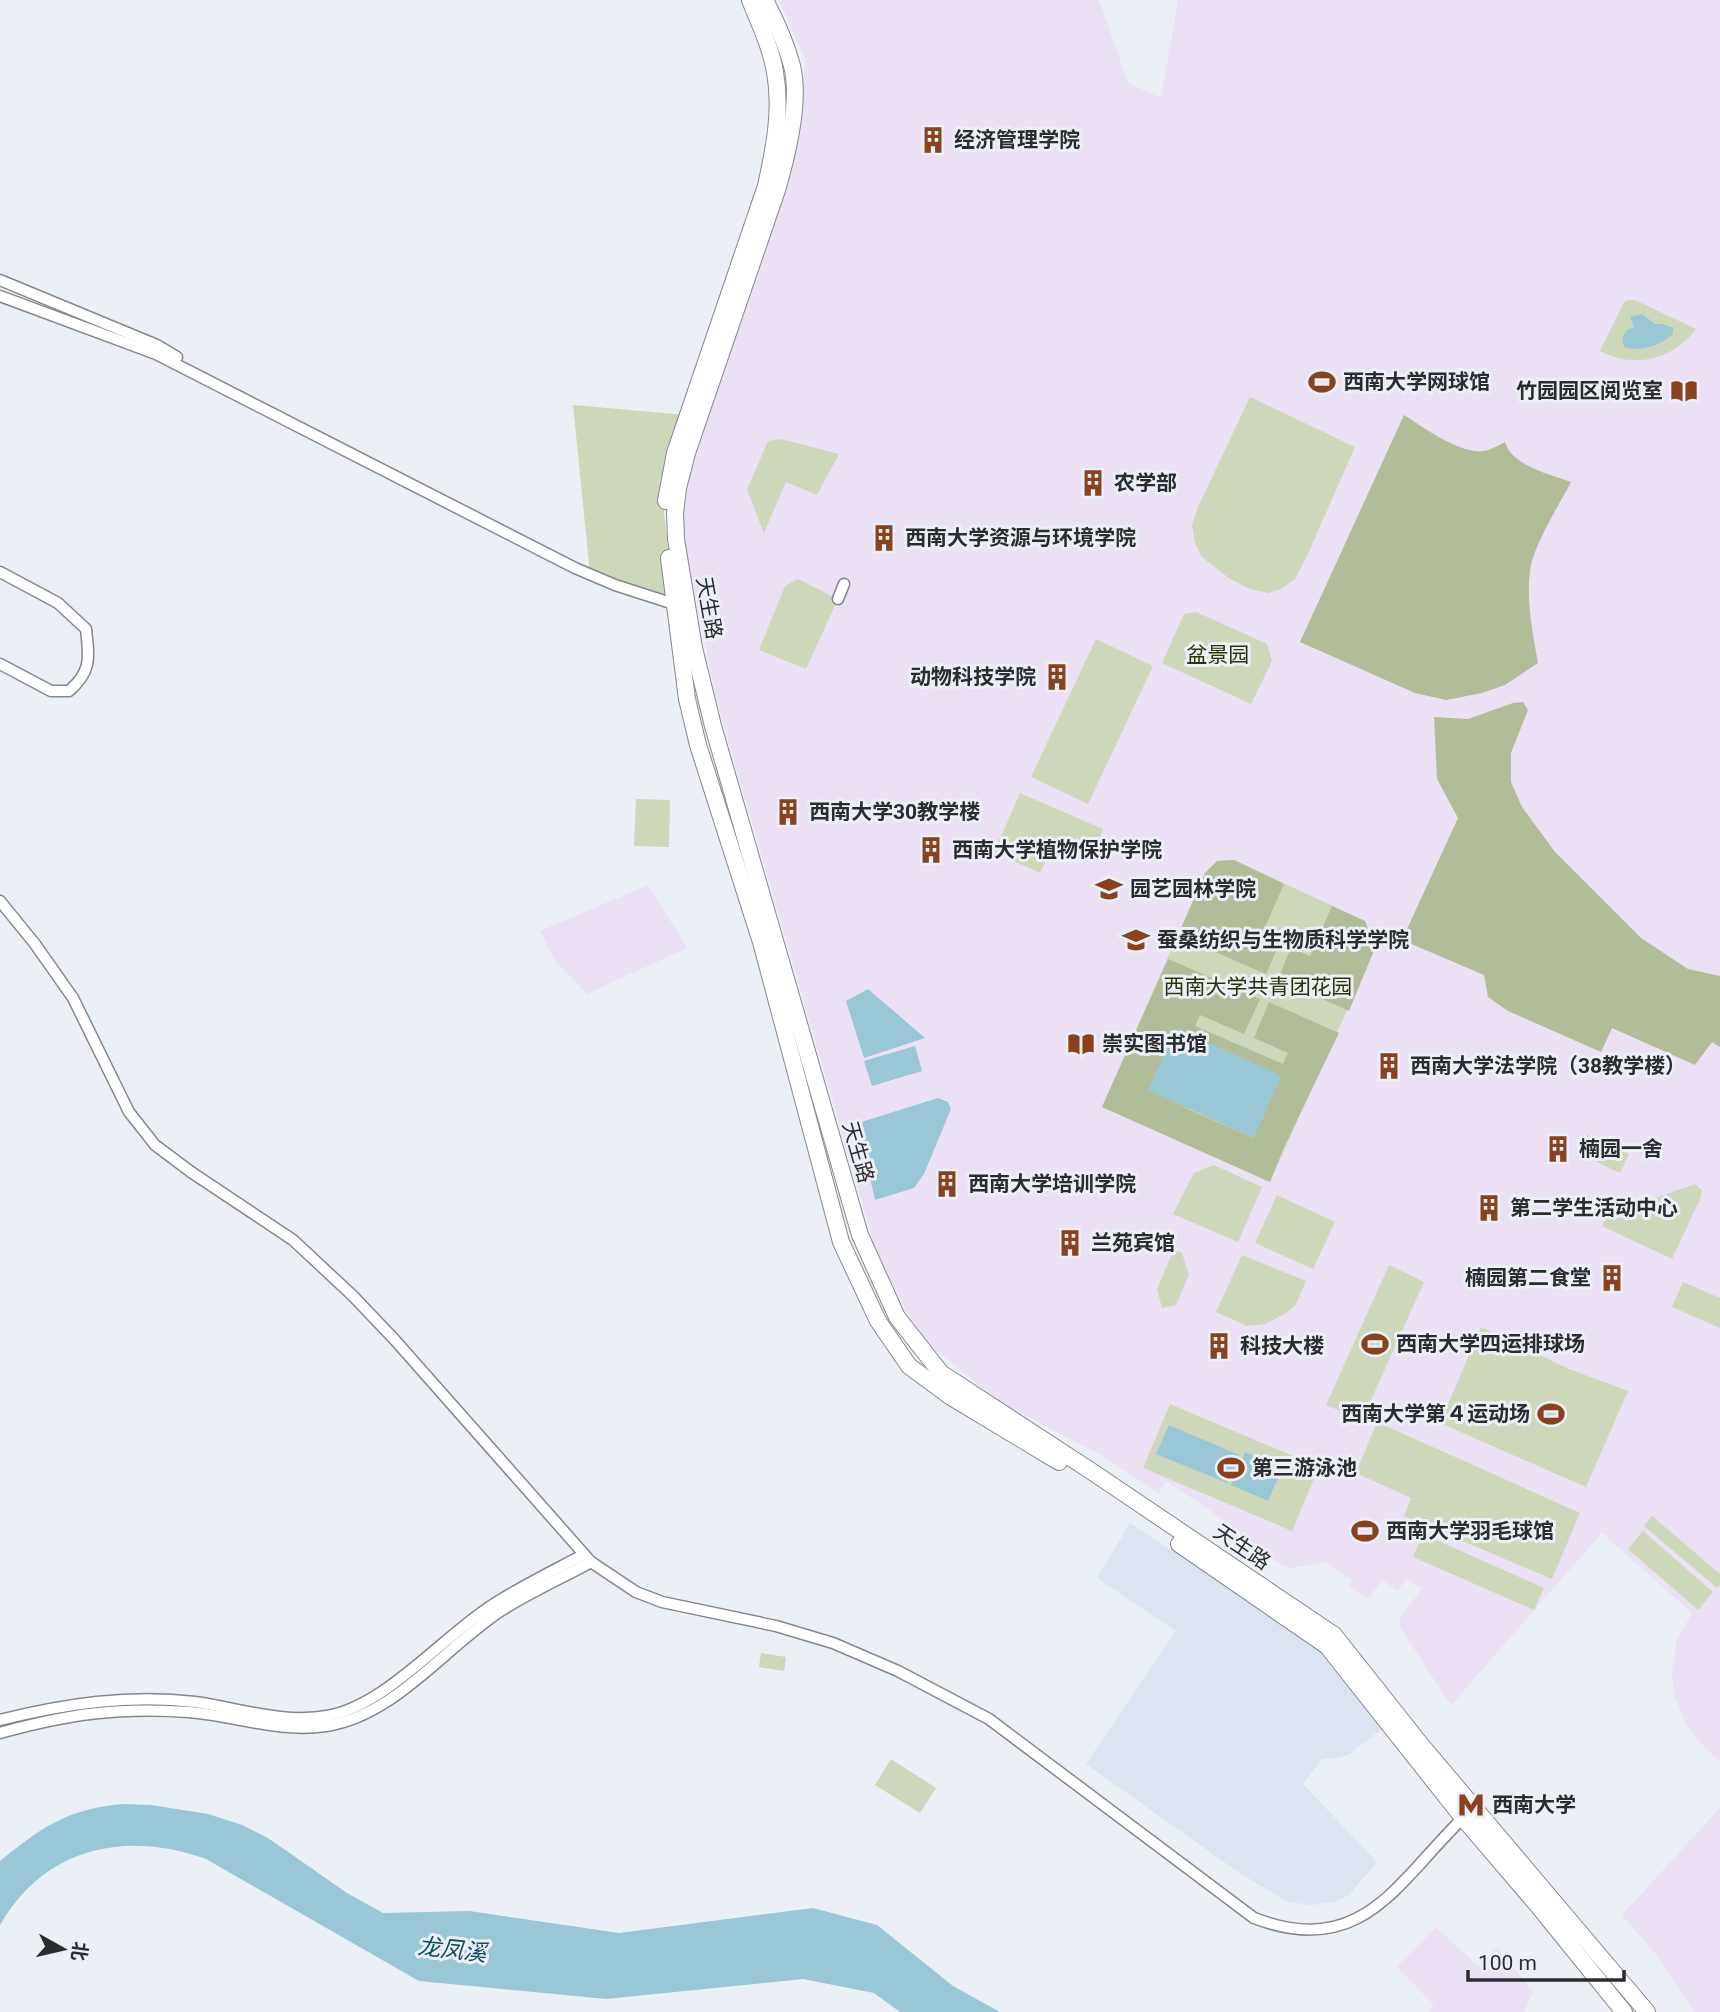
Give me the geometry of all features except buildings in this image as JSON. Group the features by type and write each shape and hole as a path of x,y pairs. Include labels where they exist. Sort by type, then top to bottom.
{"highway":[{"name":"天生路","path":"750,0 775,72 778,108 776,142 766,187 675,453 664,513 687,699 698,745 761,942 841,1242 878,1321 909,1366 951,1397 1087,1480 1327,1646 1468,1813 1647,2012"},
{"name":"天生路","path":"765,0 785,40 793,68 794,108 789,147 777,190 687,453 676,500 676,538 695,648 713,726 860,1235 897,1317 941,1373 1334,1635 1539,1907 1624,2012"}],"street":[{"path":"0,279 157,345 269,412"},
{"path":"0,296 156,354 575,568 674,604"},
{"path":"0,572 58,603 77,620 86,629 89,653 84,678 69,691 51,691 0,664"},
{"path":"838,598 844,584"},
{"path":"0,901 35,944 73,998 130,1112 155,1145 293,1240 394,1339 587,1559 636,1592 662,1602 776,1626 833,1643 898,1671 946,1696 989,1719 1254,1918 1276,1927 1318,1930 1339,1927 1375,1910 1468,1813"},
{"path":"0,1720 50,1708 121,1699 193,1702 290,1718 327,1716 354,1708 388,1686 493,1604 587,1559"},
{"path":"0,1733 54,1718 122,1710 191,1713 288,1729 328,1726 358,1718 396,1695 501,1610 587,1559"}],"shaded area":[{"path":"779,0 1099,0 1128,83 1161,98 1178,0 1720,0 1720,1761 1706,1749 1686,1724 1675,1696 1672,1674 1677,1640 1692,1613 1602,1533 1451,1705 1399,1626 1400,1617 1422,1589 1406,1578 1398,1591 1382,1580 1368,1599 1349,1587 1352,1580 1324,1562 1290,1568 1277,1562 1210,1510 1166,1481 1159,1493 1104,1457 1001,1402 919,1336 877,1254 717,702 681,529 685,479 795,155 803,115 805,59"},
{"path":"648,885 687,948 587,994 555,961 540,931"},
{"path":"1130,1523 1325,1652 1386,1726 1348,1755 1323,1758 1303,1784 1377,1862 1349,1895 1334,1902 1311,1905 1288,1902 1241,1874 1086,1764 1176,1631 1097,1578"},
{"path":"1720,1808 1720,2012 1694,2012 1657,1955 1622,1915"},
{"path":"1436,1927 1479,1967 1497,1947 1533,1992 1524,2012 1427,2012 1434,2005 1397,1967"}],"green space":[{"path":"1635,300 1696,329 1676,348 1652,358 1626,360 1600,351 1624,302"},
{"path":"1250,397 1355,447 1295,579 1281,589 1268,593 1250,589 1230,579 1202,557 1195,543 1192,525"},
{"path":"573,405 687,415 667,485 664,513 674,604 590,574"},
{"path":"1404,415 1442,439 1464,449 1484,451 1505,442 1515,457 1523,463 1571,482 1541,538 1530,571 1529,606 1538,663 1505,685 1482,693 1446,700 1415,693 1300,642"},
{"path":"781,439 839,454 817,495 786,482 764,533 747,490 768,441"},
{"path":"798,579 838,599 806,669 759,650 785,586"},
{"name":"盆景园","path":"1196,612 1267,644 1272,661 1251,704 1162,663 1184,614"},
{"path":"1096,639 1153,666 1088,804 1031,777"},
{"path":"1523,702 1528,710 1511,753 1511,782 1522,807 1555,852 1641,938 1688,969 1720,976 1720,1047 1712,1042 1695,1065 1612,1028 1601,1052 1508,1011 1488,997 1484,975 1402,940 1458,818 1437,779 1434,717 1468,719"},
{"path":"1020,793 1103,829 1091,857 1055,841 1040,873 994,852"},
{"path":"636,799 670,800 669,847 634,846"},
{"name":"西南大学共青团花园","path":"1234,860 1365,921 1375,948 1270,1182 1102,1107 1205,873 1217,861"},
{"path":"1234,860 1284,884 1262,934 1280,942 1266,974 1178,936 1205,873 1217,861"},
{"path":"1332,906 1365,921 1375,948 1349,1011 1278,979 1291,948 1310,956"},
{"path":"1168,959 1260,999 1244,1034 1200,1015 1195,1026 1283,1064 1288,1053 1254,1038 1269,1002 1339,1033 1270,1182 1102,1107","holes":["1281,1076 1253,1138 1183,1107"]},
{"path":"1587,1135 1629,1154 1620,1173 1579,1154"},
{"path":"1214,1165 1262,1187 1238,1242 1173,1214 1194,1173"},
{"path":"1695,1184 1702,1190 1700,1199 1672,1259 1602,1226 1608,1215"},
{"path":"1277,1195 1335,1222 1313,1269 1255,1243"},
{"path":"1174,1250 1182,1253 1189,1275 1176,1305 1162,1308 1157,1289"},
{"path":"1242,1255 1306,1281 1296,1304 1288,1312 1265,1324 1247,1326 1216,1312"},
{"name":"西南大学四运排球场","path":"1389,1265 1424,1282 1362,1420 1326,1405"},
{"path":"1683,1282 1720,1298 1720,1328 1672,1307"},
{"path":"1481,1327 1569,1369 1628,1391 1586,1487 1440,1423"},
{"name":"第三游泳池","path":"1170,1404 1319,1467 1292,1531 1143,1468"},
{"path":"1377,1422 1580,1513 1552,1579 1404,1516 1411,1498 1356,1473"},
{"path":"1652,1516 1720,1574 1720,1585 1717,1588 1644,1526"},
{"path":"1643,1531 1713,1592 1698,1610 1628,1549"},
{"path":"1423,1534 1544,1588 1534,1610 1413,1557"},
{"path":"761,1653 786,1657 784,1671 759,1667"},
{"path":"891,1759 936,1788 920,1813 875,1785"}],"water":[{"path":"1642,314 1655,324 1673,328 1673,334 1650,347 1624,347 1622,338 1628,329 1634,328 1630,317"},
{"path":"868,989 925,1038 864,1058 846,1001"},
{"path":"1177,1028 1282,1076 1253,1138 1148,1090"},
{"path":"915,1046 922,1071 872,1086 864,1061"},
{"path":"938,1098 948,1102 951,1109 924,1174 914,1188 875,1200 858,1123"},
{"path":"1169,1425 1239,1455 1227,1483 1156,1454"},
{"path":"1245,1452 1282,1469 1268,1501 1231,1485"},
{"name":"龙凤溪","path":"151,1805 208,1814 242,1825 268,1838 347,1893 383,1913 469,1911 619,1933 813,1908 877,1925 953,1986 1000,2012 900,2012 874,1993 803,1979 606,1999 419,1981 206,1859 176,1850 146,1846 90,1852 64,1862 40,1878 18,1899 0,1925 0,1861 29,1838 71,1815 103,1806"}],"place":[{"name":"经济管理学院","path":"933,140"},
{"name":"西南大学网球馆","path":"1322,382"},
{"name":"竹园园区阅览室","path":"1684,391"},
{"name":"农学部","path":"1093,483"},
{"name":"西南大学资源与环境学院","path":"884,538"},
{"name":"动物科技学院","path":"1057,677"},
{"name":"西南大学30教学楼","path":"788,812"},
{"name":"西南大学植物保护学院","path":"931,850"},
{"name":"园艺园林学院","path":"1109,889"},
{"name":"蚕桑纺织与生物质科学学院","path":"1136,940"},
{"name":"崇实图书馆","path":"1081,1044"},
{"name":"西南大学法学院（38教学楼）","path":"1389,1066"},
{"name":"楠园一舍","path":"1558,1149"},
{"name":"西南大学培训学院","path":"947,1184"},
{"name":"第二学生活动中心","path":"1489,1208"},
{"name":"兰苑宾馆","path":"1070,1243"},
{"name":"楠园第二食堂","path":"1612,1278"},
{"name":"西南大学四运排球场","path":"1375,1344"},
{"name":"科技大楼","path":"1219,1346"},
{"name":"西南大学第４运动场","path":"1551,1414"},
{"name":"第三游泳池","path":"1231,1468"},
{"name":"西南大学羽毛球馆","path":"1365,1531"},
{"name":"西南大学","path":"1471,1805"}]}
